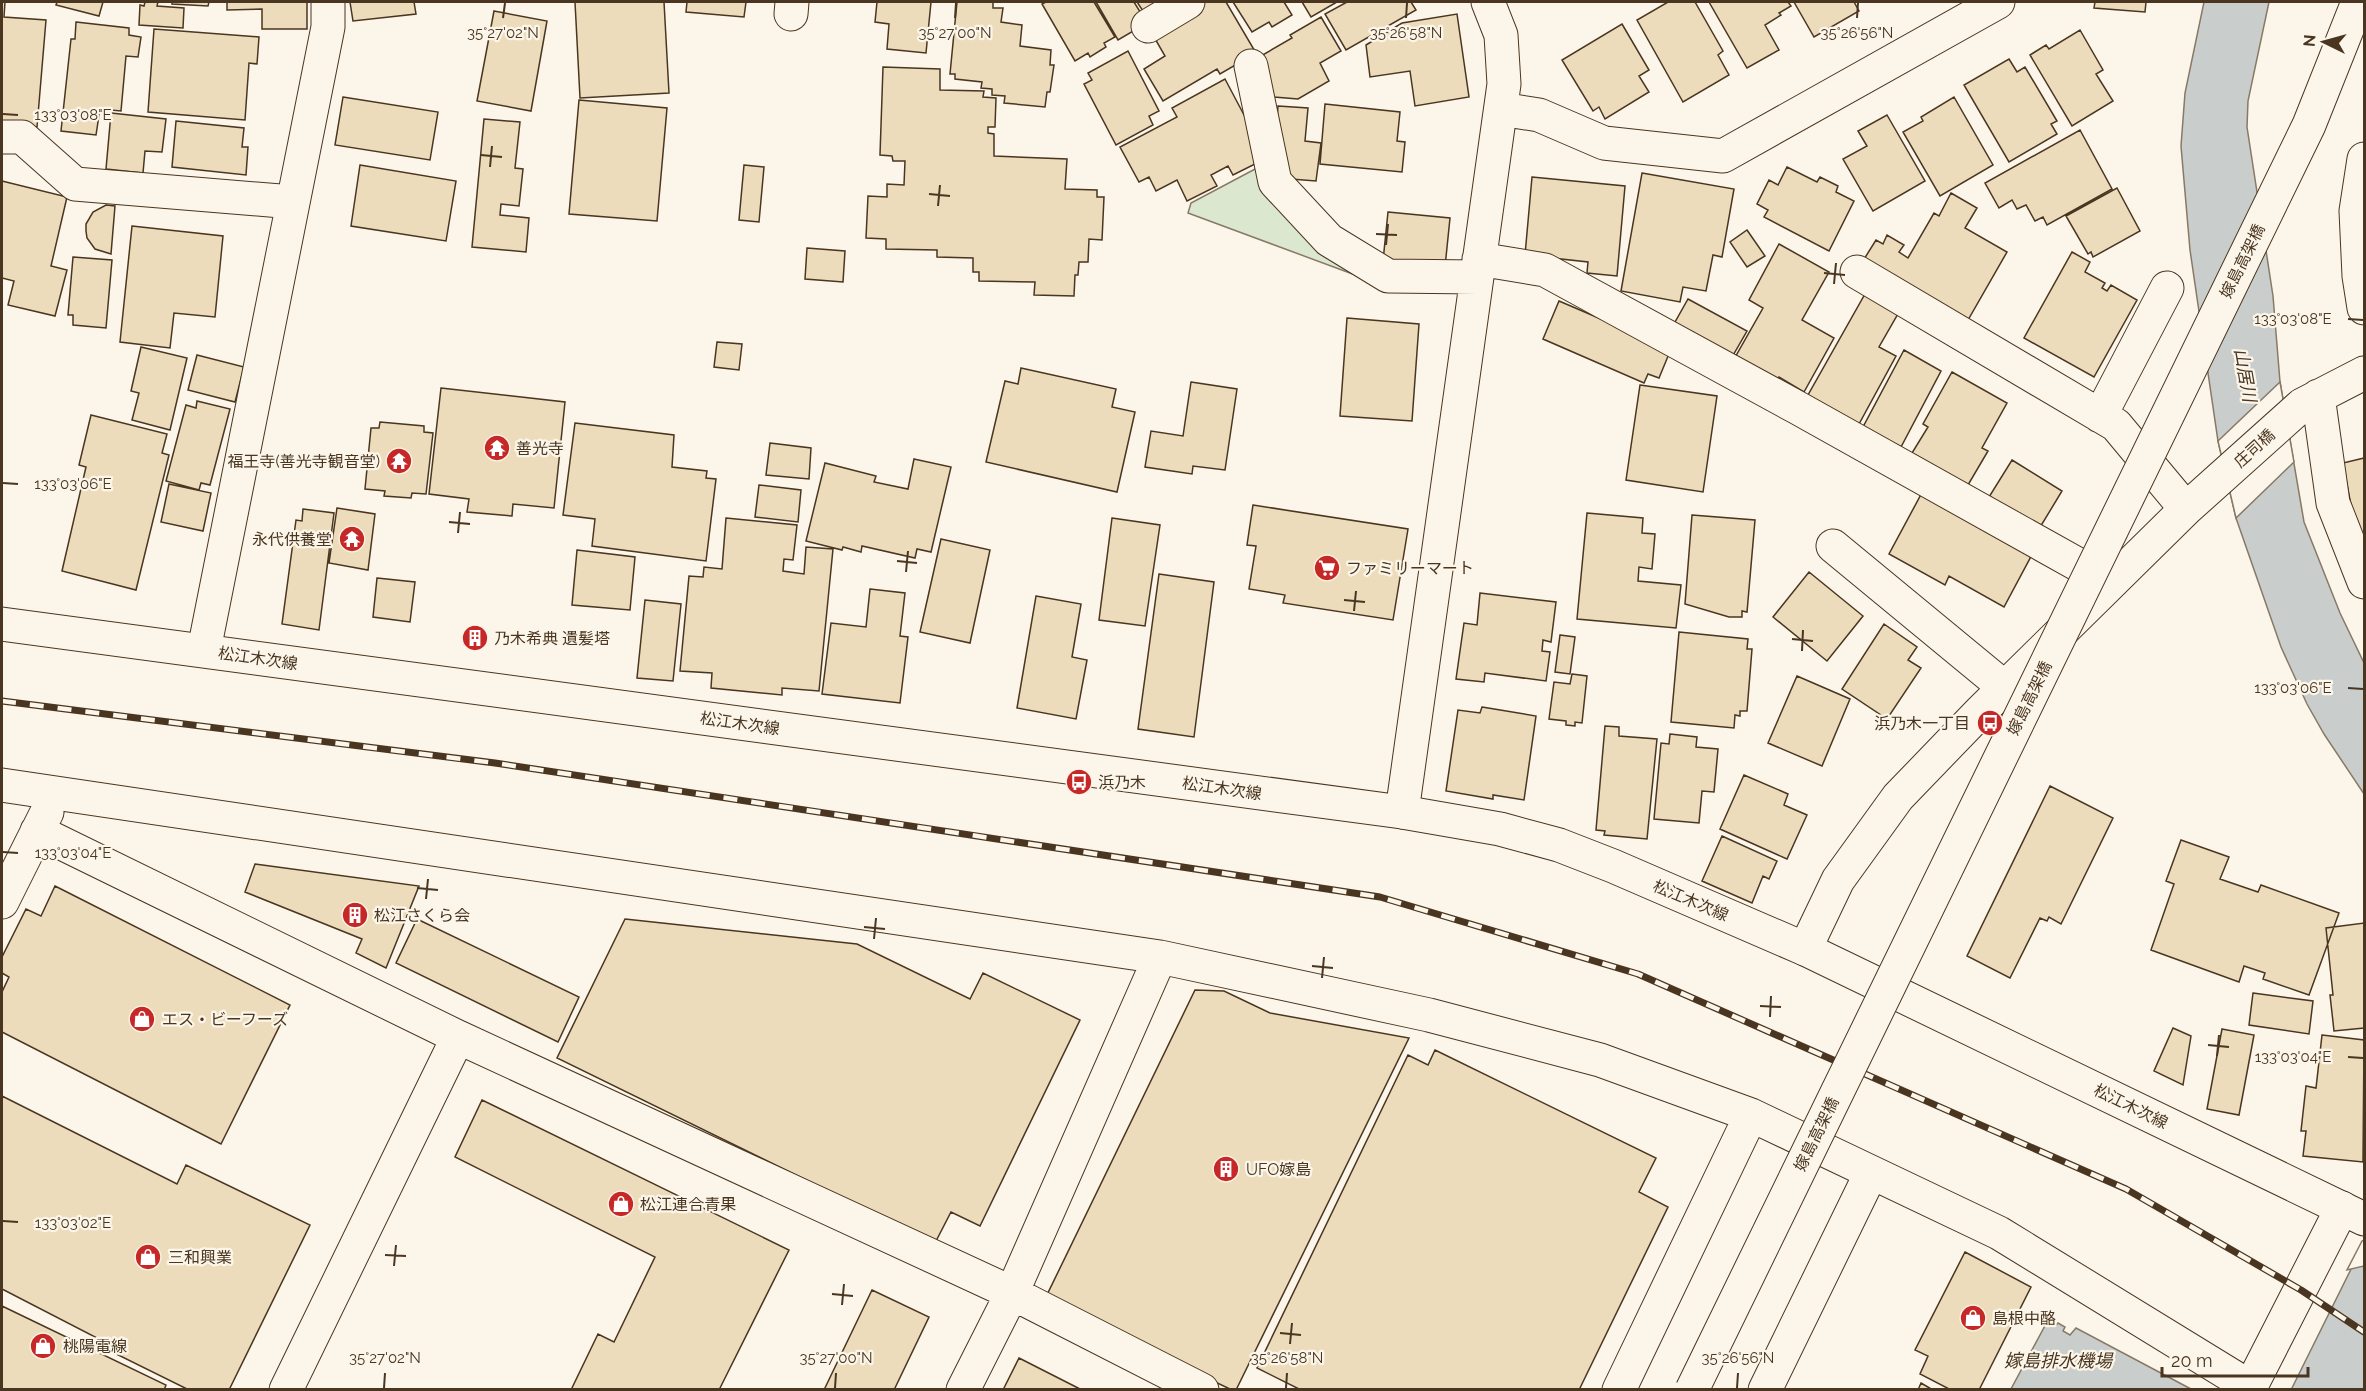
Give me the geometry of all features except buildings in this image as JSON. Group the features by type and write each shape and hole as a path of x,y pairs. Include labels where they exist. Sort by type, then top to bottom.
{"street":[{"path":"204,650 328,27 328,2"},
{"path":"1148,26 1188,2"},
{"path":"1402,812 1503,84 1501,35 1488,2"},
{"path":"1500,109 1539,115 1604,143 1723,156 1998,2"},
{"name":"嫁島高架橋","path":"1692,1389 2309,125 2358,2"},
{"path":"1251,66 1275,182 1329,240 1388,276 1478,268 1545,270 2111,583"},
{"path":"2,136 22,137 75,184 293,202"},
{"path":"2364,159 2356,211 2359,276 2364,308"},
{"path":"1857,272 2116,425 2196,500"},
{"path":"2100,416 2167,288"},
{"name":"庄司橋","path":"1805,949 1838,880 1898,796 2004,687 2196,500 2310,400 2364,373"},
{"path":"2310,400 2333,503 2364,582"},
{"path":"1833,546 2004,687"},
{"name":"松江木次線","path":"2,624 1402,812 1500,829 1559,844 1805,949 2357,1215"},
{"path":"2,785 1160,957 1429,1015 1600,1059 1751,1115 1999,1233 2250,1388 2357,1215"},
{"path":"2,902 57,792"},
{"path":"37,831 458,1037 1012,1293 1202,1389"},
{"path":"963,1389 1012,1293 1160,957"},
{"path":"286,1389 458,1037"},
{"path":"1619,1389 1751,1115"},
{"path":"1765,1389 1871,1173"}],"green space":[{"path":"1257,168 1358,276 1188,213 1191,203"}],"water":[{"name":"山居川","path":"2204,2 2269,2 2248,101 2247,127 2273,296 2280,382 2304,522 2340,613 2364,663 2364,794 2307,704 2281,647 2236,518 2218,441 2190,250 2181,146 2185,93"},
{"path":"2364,1243 2364,1389 2291,1390"},
{"name":"嫁島排水機場","path":"2047,1322 2055,1326 2058,1323 2065,1327 2063,1331 2070,1335 2076,1328 2191,1389 2011,1389"}],"pier":[{"path":"2280,382 2294,462 2236,518 2218,441"},
{"path":"2364,1240 2364,1266 2347,1270 2362,1241"}],"railway":[{"path":"2,701 495,763 1380,897 1638,974 2126,1189 2301,1290 2364,1332"}],"place":[{"name":"善光寺","path":"497,448"},
{"name":"福王寺(善光寺観音堂)","path":"399,461"},
{"name":"永代供養堂","path":"352,539"},
{"name":"ファミリーマート","path":"1327,568"},
{"name":"乃木希典 遺髪塔","path":"475,638"},
{"name":"浜乃木一丁目","path":"1990,723"},
{"name":"浜乃木","path":"1079,782"},
{"name":"松江さくら会","path":"355,915"},
{"name":"エス・ビーフーズ","path":"142,1019"},
{"name":"UFO嫁島","path":"1226,1169"},
{"name":"松江連合青果","path":"621,1204"},
{"name":"三和興業","path":"148,1257"},
{"name":"島根中酪","path":"1973,1318"},
{"name":"桃陽電線","path":"43,1346"}]}
